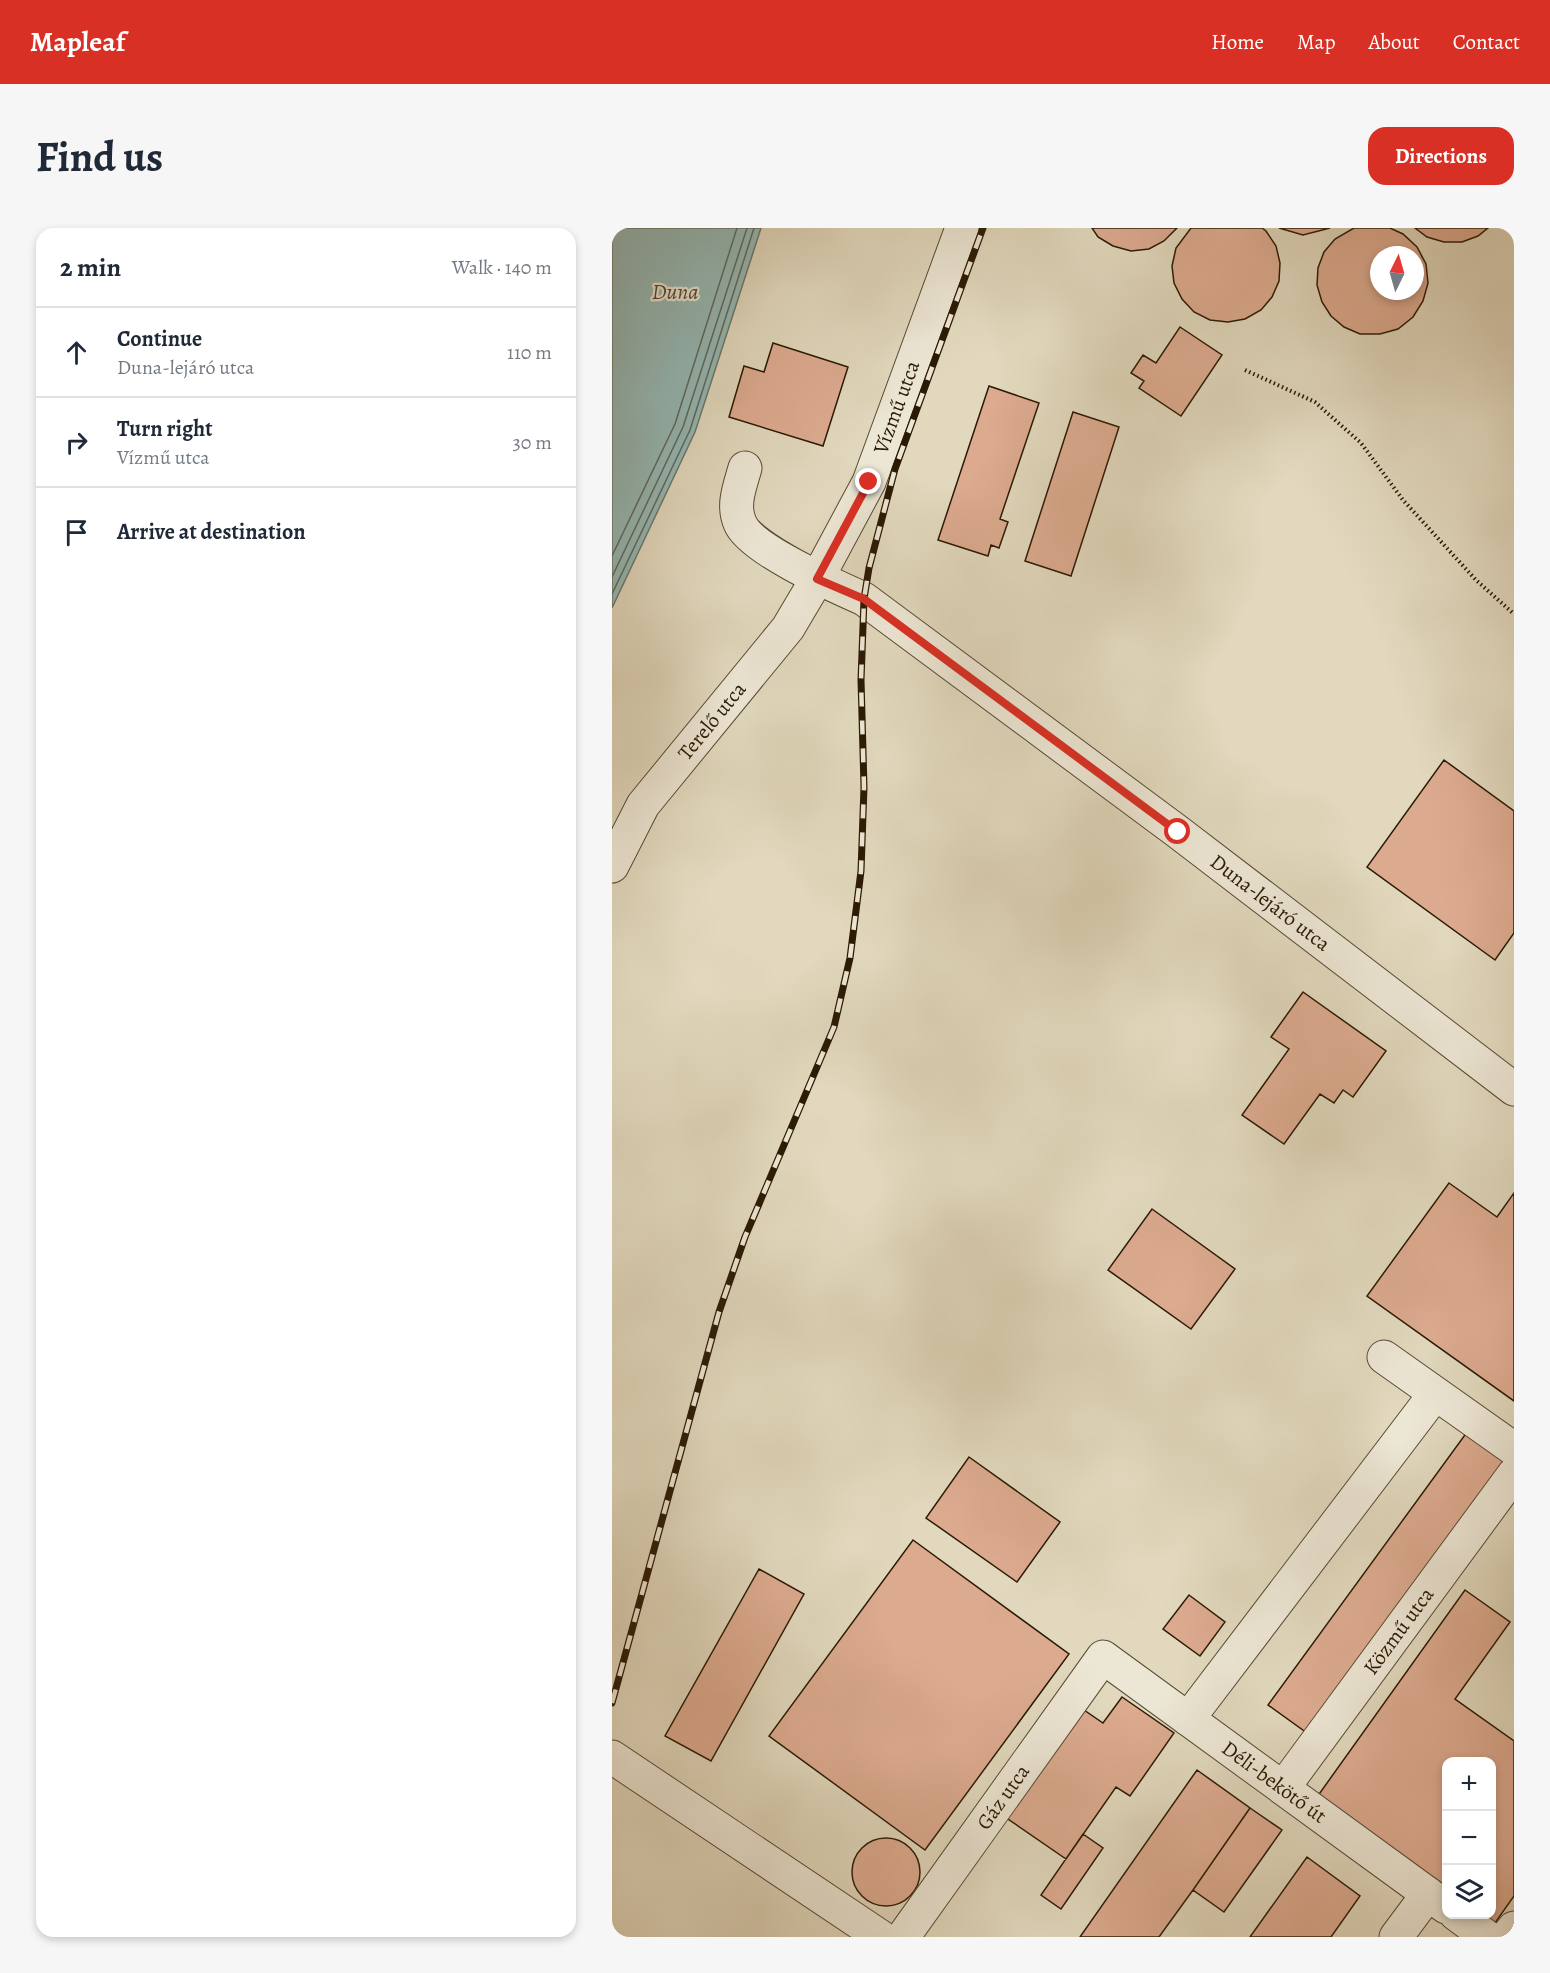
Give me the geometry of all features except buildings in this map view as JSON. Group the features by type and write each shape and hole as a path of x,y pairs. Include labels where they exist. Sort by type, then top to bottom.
{"street":[{"name":"Vízmű utca","path":"817,579 869,482 962,228"},
{"name":"Duna-lejáró utca","path":"745,468 736,508 746,535 817,579 864,599 1510,1079"},
{"name":"Terelő utca","path":"612,866 643,805 788,628 817,579"},
{"path":"1384,1357 1514,1449"},
{"path":"1188,1719 1435,1394"},
{"name":"Közmű utca","path":"1283,1788 1514,1473"},
{"name":"Déli-bekötő út","path":"1103,1658 1437,1900"},
{"name":"Gáz utca","path":"903,1937 1103,1658"},
{"path":"612,1757 881,1937"},
{"path":"1396,1937 1437,1900"},
{"path":"1463,1919 1487,1937"},
{"path":"1508,1937 1514,1928"}],"path":[{"path":"1245,370 1316,402 1361,443 1402,500 1476,580 1514,614"}],"water":[{"name":"Duna","path":"612,228 761,228 695,432 612,608"}],"railway":[{"path":"612,1703 719,1312 745,1237 834,1027 850,958 861,871 864,787 861,680 864,599 869,568 895,469 983,228"}],"route":[{"path":"869,482 817,579 864,599 1178,832"}]}
